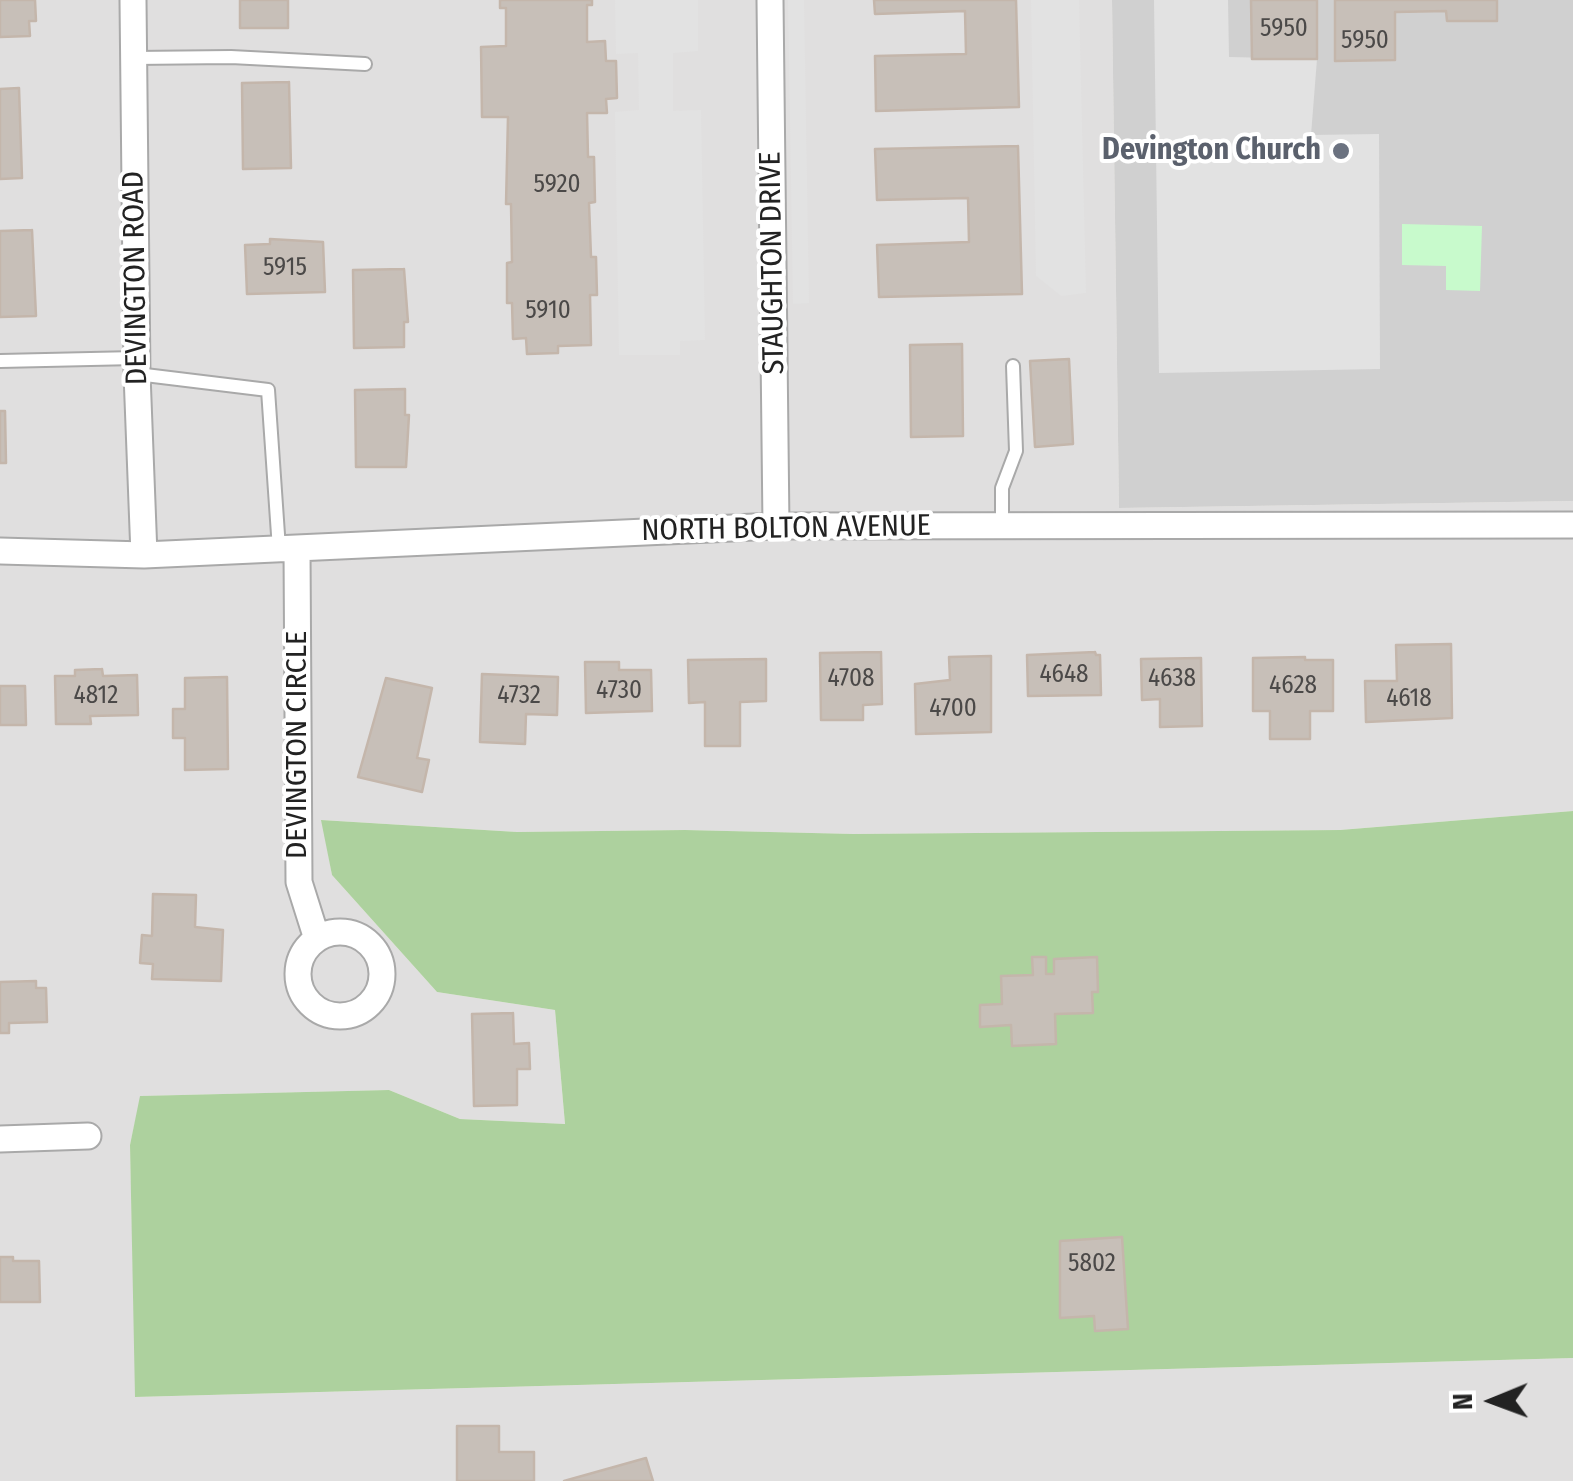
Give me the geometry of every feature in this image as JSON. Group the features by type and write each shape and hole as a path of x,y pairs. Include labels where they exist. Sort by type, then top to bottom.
{"street":[{"name":"DEVINGTON ROAD","path":"132,0 144,556"},
{"name":"STAUGHTON DRIVE","path":"770,0 776,526"},
{"name":"NORTH BOLTON AVENUE","path":"0,551 144,556 776,526 1573,525"},
{"name":"DEVINGTON CIRCLE","path":"288,549 300,882 317,939"},
{"path":"0,1139 88,1136"}],"lane":[{"path":"133,58 365,64"},
{"path":"0,361 137,366 268,390 288,549"},
{"path":"1002,526 1002,488 1016,451 1012,366"}],"shaded area":[{"path":"0,0 1112,0 1119,508 1573,501 1573,811 1340,830 854,834 517,832 322,820 332,875 437,992 555,1010 565,1124 460,1119 389,1090 141,1096 130,1145 136,1397 1573,1358 1573,1481 0,1481"},
{"path":"615,0 698,0 698,51 673,53 673,111 701,110 705,340 680,341 680,355 619,355 615,112 639,110 638,53 616,54"},
{"path":"788,0 804,0 809,303 793,304"},
{"path":"1031,0 1079,0 1086,293 1061,296 1036,276"},
{"path":"1112,0 1573,0 1573,501 1119,508"},
{"path":"1154,0 1228,0 1229,57 1317,59 1311,135 1379,134 1380,369 1159,373"}],"green space":[{"path":"1402,224 1482,226 1480,291 1446,290 1446,266 1402,265"},
{"path":"1573,811 1573,1358 135,1397 130,1145 140,1096 389,1090 460,1119 565,1124 555,1010 437,992 332,875 321,820 517,832 854,834 1340,830"}],"building":[{"path":"0,0 35,0 36,21 29,21 30,36 0,37"},
{"path":"240,0 288,0 288,28 240,28"},
{"path":"500,0 592,0 592,5 587,5 587,42 605,41 606,61 616,61 617,98 606,99 607,113 587,113 588,157 594,157 595,202 589,203 597,295 590,295 591,345 558,346 558,353 527,354 526,338 513,339 512,303 507,303 507,263 512,262 511,204 506,204 508,117 482,117 481,47 506,46 506,8 500,8"},
{"path":"874,0 1016,0 1019,107 876,111 875,56 966,54 965,11 875,14"},
{"path":"1251,0 1317,0 1317,59 1252,59"},
{"path":"1335,0 1497,0 1497,21 1447,21 1446,11 1395,12 1395,60 1335,61"},
{"path":"289,82 291,168 243,169 242,83"},
{"path":"19,88 22,178 0,179 0,89"},
{"path":"1018,146 1022,294 879,297 877,245 969,242 968,198 877,200 875,149"},
{"path":"32,230 36,316 0,317 0,231"},
{"path":"270,239 323,242 325,292 247,294 245,245 270,244"},
{"path":"404,269 408,322 404,322 404,347 354,348 353,270"},
{"path":"962,344 963,436 911,437 910,345"},
{"path":"1069,359 1073,444 1035,447 1030,361"},
{"path":"405,389 405,415 409,415 406,467 356,467 355,390"},
{"path":"0,411 5,411 6,463 0,463"},
{"path":"1451,644 1452,718 1366,722 1365,681 1397,681 1396,645"},
{"path":"881,652 882,704 863,705 863,720 821,720 820,653"},
{"path":"1027,655 1100,655 1101,695 1028,696"},
{"path":"991,656 991,732 916,734 915,684 950,680 949,657"},
{"path":"1201,658 1202,726 1160,727 1160,699 1142,700 1141,659"},
{"path":"1253,658 1333,660 1333,711 1310,711 1310,739 1270,739 1270,711 1253,711"},
{"path":"766,659 766,701 740,702 740,746 705,746 705,702 689,703 688,660"},
{"path":"585,662 619,662 619,670 651,670 652,711 586,713"},
{"path":"102,669 103,676 137,675 138,715 90,716 91,724 56,724 55,676"},
{"path":"482,674 558,677 557,715 526,714 525,744 480,742"},
{"path":"227,677 228,769 185,770 185,738 173,738 173,709 185,709 185,678"},
{"path":"386,678 432,688 417,758 429,760 422,792 358,777"},
{"path":"0,686 25,686 26,725 0,725"},
{"path":"153,894 196,895 195,927 223,930 221,981 152,979 153,964 140,963 142,935 152,936"},
{"path":"1032,957 1046,957 1046,974 1054,974 1054,959 1097,957 1098,992 1092,992 1093,1013 1055,1014 1056,1044 1012,1046 1011,1025 980,1027 980,1005 1002,1004 1001,976 1033,975"},
{"path":"36,981 36,988 46,988 47,1022 9,1023 9,1033 0,1033 0,982"},
{"path":"513,1013 514,1044 529,1043 530,1069 517,1069 517,1105 474,1106 472,1014"},
{"path":"1122,1237 1128,1329 1095,1331 1094,1316 1060,1318 1060,1241"},
{"path":"0,1257 39,1261 40,1302 0,1302"},
{"path":"457,1426 499,1426 499,1452 534,1452 534,1481 457,1481"},
{"path":"646,1458 653,1481 564,1481"}],"place":[{"name":"Devington Church","path":"1341,151"}]}
